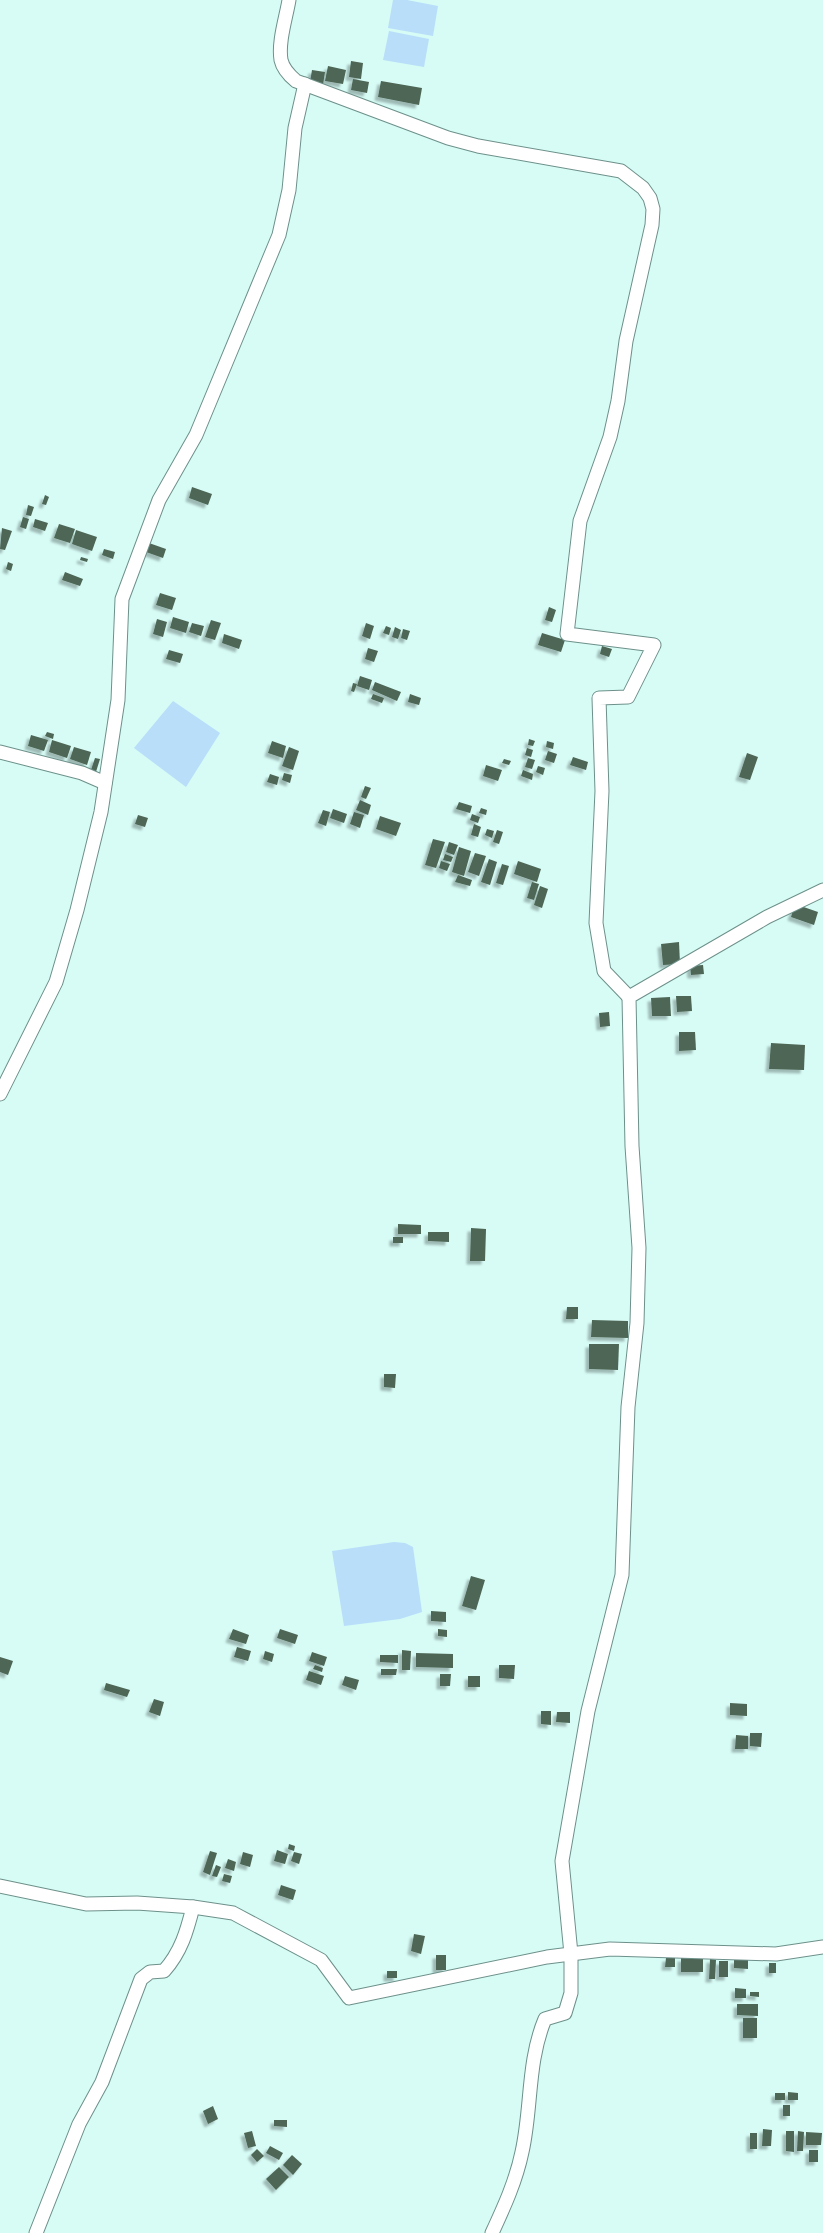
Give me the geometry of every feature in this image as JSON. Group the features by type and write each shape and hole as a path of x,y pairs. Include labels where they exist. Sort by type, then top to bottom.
{"street":[{"path":"289,0 282,39 281,60 289,74 306,84 442,136 470,144 621,171 643,188 650,198 653,210 651,233 626,340 618,401 610,437 580,521 567,634 654,645 628,697 599,698 602,791 596,923 604,971 629,997 632,1146 639,1248 637,1324 628,1407 622,1575 588,1711 562,1861 571,1954 571,1993 565,2013 545,2019 541,2030 532,2064 522,2152 510,2194 492,2233"},
{"path":"0,1094 56,982 77,910 101,812 118,700 122,599 159,500 196,435 279,235 289,190 295,128 306,84"},
{"path":"0,752 82,773 105,783"},
{"path":"629,997 767,917 823,890"},
{"path":"0,1886 86,1904 137,1903 193,1907 233,1913 321,1960 349,1998 547,1957 571,1954 610,1950 776,1954 823,1947"},
{"path":"36,2233 79,2124 105,2075 140,1979 150,1972 164,1971 176,1957 187,1930 193,1907"}],"water":[{"path":"393,0 407,0 438,6 433,36 388,28"},
{"path":"389,31 429,39 424,67 383,60"},
{"path":"173,701 220,733 186,787 134,748"},
{"path":"394,1542 405,1543 413,1547 422,1612 400,1619 344,1626 332,1551"}],"building":[{"path":"351,61 363,63 361,79 349,77"},
{"path":"328,66 346,70 343,84 325,81"},
{"path":"312,70 325,72 323,85 310,82"},
{"path":"353,79 369,82 367,93 351,90"},
{"path":"381,81 422,88 419,105 378,97"},
{"path":"192,487 212,494 208,505 189,498"},
{"path":"45,495 49,497 46,505 42,504"},
{"path":"28,505 34,507 31,516 26,515"},
{"path":"23,517 29,519 26,529 20,527"},
{"path":"35,519 48,523 45,531 33,527"},
{"path":"59,524 75,529 70,543 54,538"},
{"path":"2,528 12,531 5,550 0,549"},
{"path":"76,530 97,537 92,551 72,544"},
{"path":"149,543 166,549 163,558 146,552"},
{"path":"104,549 115,552 113,559 102,555"},
{"path":"81,557 88,559 87,562 80,560"},
{"path":"8,562 13,564 11,571 6,569"},
{"path":"65,572 83,579 80,586 62,580"},
{"path":"160,593 176,598 172,610 156,605"},
{"path":"549,607 556,610 552,622 545,620"},
{"path":"173,617 189,622 186,633 170,628"},
{"path":"157,619 167,622 163,637 153,634"},
{"path":"211,620 221,623 215,640 205,637"},
{"path":"192,623 204,626 201,636 189,632"},
{"path":"366,623 374,626 370,639 362,636"},
{"path":"386,626 391,628 389,635 383,633"},
{"path":"395,627 401,630 398,639 392,637"},
{"path":"403,629 410,631 407,640 401,638"},
{"path":"542,633 565,640 561,652 538,645"},
{"path":"224,634 242,640 239,649 222,643"},
{"path":"602,646 612,649 609,657 600,654"},
{"path":"368,648 378,651 374,662 365,659"},
{"path":"169,650 183,654 180,663 166,659"},
{"path":"360,676 372,680 369,690 357,686"},
{"path":"375,682 401,692 397,701 372,690"},
{"path":"353,683 357,684 354,692 351,691"},
{"path":"373,694 384,698 382,703 371,699"},
{"path":"410,694 421,698 419,705 408,702"},
{"path":"47,732 54,734 53,739 45,736"},
{"path":"31,735 48,740 44,751 28,746"},
{"path":"529,739 535,741 533,746 528,745"},
{"path":"52,740 71,746 67,758 49,752"},
{"path":"272,741 286,746 283,758 268,753"},
{"path":"547,741 554,743 553,749 546,747"},
{"path":"74,747 91,752 87,765 70,759"},
{"path":"289,747 299,751 293,770 282,766"},
{"path":"527,748 533,750 531,757 525,755"},
{"path":"548,751 557,754 554,763 545,760"},
{"path":"747,753 758,757 750,780 739,777"},
{"path":"573,757 588,762 586,770 570,765"},
{"path":"95,758 100,759 95,775 90,773"},
{"path":"528,758 535,760 532,769 525,767"},
{"path":"504,759 511,761 509,765 502,763"},
{"path":"486,765 502,770 498,781 483,776"},
{"path":"538,766 545,768 543,775 536,772"},
{"path":"523,770 533,774 532,780 521,776"},
{"path":"284,773 292,775 290,783 282,780"},
{"path":"270,774 279,777 277,785 267,782"},
{"path":"365,786 371,788 366,799 361,797"},
{"path":"360,800 371,805 368,815 356,810"},
{"path":"459,802 472,806 470,813 456,809"},
{"path":"481,808 487,810 486,815 479,813"},
{"path":"333,809 347,814 344,823 330,818"},
{"path":"323,810 330,812 326,826 318,823"},
{"path":"354,812 364,815 360,828 350,824"},
{"path":"472,814 480,817 478,823 470,820"},
{"path":"138,815 148,818 145,827 135,824"},
{"path":"380,816 401,823 396,836 376,829"},
{"path":"474,824 481,827 478,837 471,835"},
{"path":"487,829 494,831 492,838 485,835"},
{"path":"497,830 503,832 499,844 493,842"},
{"path":"433,839 445,842 436,868 425,865"},
{"path":"449,842 458,845 454,855 446,852"},
{"path":"459,847 471,851 464,876 452,872"},
{"path":"475,853 486,856 479,876 468,872"},
{"path":"445,854 453,857 451,862 443,860"},
{"path":"489,859 497,862 490,885 481,882"},
{"path":"441,861 450,864 447,871 439,868"},
{"path":"518,861 541,869 537,882 514,874"},
{"path":"502,864 509,866 503,885 496,883"},
{"path":"458,875 472,880 470,886 455,882"},
{"path":"532,882 539,884 534,900 527,898"},
{"path":"540,886 548,889 542,908 534,905"},
{"path":"795,904 818,912 814,925 791,917"},
{"path":"679,942 680,964 663,965 661,944"},
{"path":"703,965 704,974 691,975 690,966"},
{"path":"676,996 691,996 692,1011 677,1012"},
{"path":"670,997 671,1016 652,1016 651,998"},
{"path":"609,1012 610,1026 600,1027 599,1013"},
{"path":"679,1032 695,1032 696,1050 679,1051"},
{"path":"771,1043 805,1045 804,1070 769,1069"},
{"path":"398,1224 421,1225 421,1234 398,1234"},
{"path":"471,1228 486,1229 485,1261 470,1261"},
{"path":"428,1232 449,1232 449,1242 428,1241"},
{"path":"393,1237 403,1237 403,1243 393,1243"},
{"path":"567,1307 578,1307 578,1319 566,1319"},
{"path":"592,1320 628,1321 628,1338 591,1337"},
{"path":"589,1344 619,1344 618,1370 589,1369"},
{"path":"384,1374 396,1374 395,1388 384,1387"},
{"path":"471,1576 485,1580 476,1610 462,1606"},
{"path":"431,1611 446,1612 446,1622 431,1621"},
{"path":"233,1629 249,1635 246,1644 229,1639"},
{"path":"280,1629 298,1635 295,1644 277,1638"},
{"path":"438,1629 447,1630 447,1637 438,1636"},
{"path":"237,1647 251,1651 248,1661 234,1657"},
{"path":"402,1650 411,1651 410,1670 402,1670"},
{"path":"265,1651 274,1654 272,1662 263,1659"},
{"path":"312,1652 327,1657 324,1666 309,1661"},
{"path":"416,1653 453,1654 453,1668 416,1667"},
{"path":"380,1655 398,1655 398,1663 380,1662"},
{"path":"0,1657 13,1661 8,1675 0,1672"},
{"path":"315,1665 323,1668 322,1672 313,1669"},
{"path":"499,1665 515,1665 514,1679 499,1678"},
{"path":"381,1669 397,1669 396,1675 381,1675"},
{"path":"309,1671 324,1676 321,1685 306,1680"},
{"path":"440,1674 451,1674 450,1686 440,1686"},
{"path":"345,1676 359,1680 356,1690 342,1685"},
{"path":"468,1676 480,1676 480,1687 468,1687"},
{"path":"106,1683 130,1690 127,1697 104,1690"},
{"path":"154,1699 164,1702 160,1716 149,1712"},
{"path":"730,1703 747,1704 747,1716 730,1715"},
{"path":"541,1711 551,1711 551,1725 541,1724"},
{"path":"557,1712 570,1712 570,1723 556,1722"},
{"path":"750,1733 762,1733 761,1747 750,1746"},
{"path":"736,1735 748,1736 748,1749 735,1749"},
{"path":"289,1844 295,1846 294,1851 288,1849"},
{"path":"277,1850 288,1854 285,1864 274,1861"},
{"path":"210,1851 217,1853 210,1875 203,1872"},
{"path":"243,1852 253,1855 250,1867 240,1864"},
{"path":"294,1852 302,1854 299,1864 291,1861"},
{"path":"228,1859 236,1862 234,1871 225,1868"},
{"path":"216,1865 221,1867 217,1877 212,1876"},
{"path":"224,1874 232,1876 230,1883 222,1881"},
{"path":"281,1885 296,1890 293,1900 278,1895"},
{"path":"414,1934 425,1936 421,1954 411,1951"},
{"path":"436,1955 446,1955 446,1970 436,1970"},
{"path":"666,1958 675,1958 675,1967 665,1967"},
{"path":"681,1958 703,1959 703,1972 681,1972"},
{"path":"710,1959 716,1960 715,1979 709,1979"},
{"path":"734,1960 748,1960 748,1969 734,1968"},
{"path":"719,1961 728,1961 728,1977 719,1977"},
{"path":"769,1963 776,1963 776,1973 769,1973"},
{"path":"387,1971 397,1971 397,1978 387,1978"},
{"path":"735,1988 746,1989 746,1998 735,1998"},
{"path":"750,1992 759,1992 759,1997 750,1996"},
{"path":"737,2004 758,2004 758,2016 737,2015"},
{"path":"743,2018 757,2018 757,2038 743,2038"},
{"path":"788,2092 798,2093 798,2100 788,2100"},
{"path":"775,2093 785,2093 785,2100 775,2100"},
{"path":"783,2105 790,2105 790,2116 783,2116"},
{"path":"213,2106 218,2119 208,2124 203,2111"},
{"path":"274,2120 287,2120 287,2127 274,2126"},
{"path":"763,2129 772,2130 771,2146 762,2146"},
{"path":"252,2131 256,2146 248,2148 244,2133"},
{"path":"786,2131 794,2131 794,2152 786,2151"},
{"path":"798,2131 804,2132 803,2151 797,2151"},
{"path":"806,2132 822,2133 821,2145 806,2145"},
{"path":"750,2133 757,2133 757,2149 750,2149"},
{"path":"270,2146 283,2153 279,2160 266,2153"},
{"path":"257,2149 264,2156 257,2162 251,2155"},
{"path":"809,2150 818,2150 818,2162 809,2162"},
{"path":"292,2155 302,2164 293,2175 283,2165"},
{"path":"279,2167 289,2177 276,2190 266,2179"}]}
